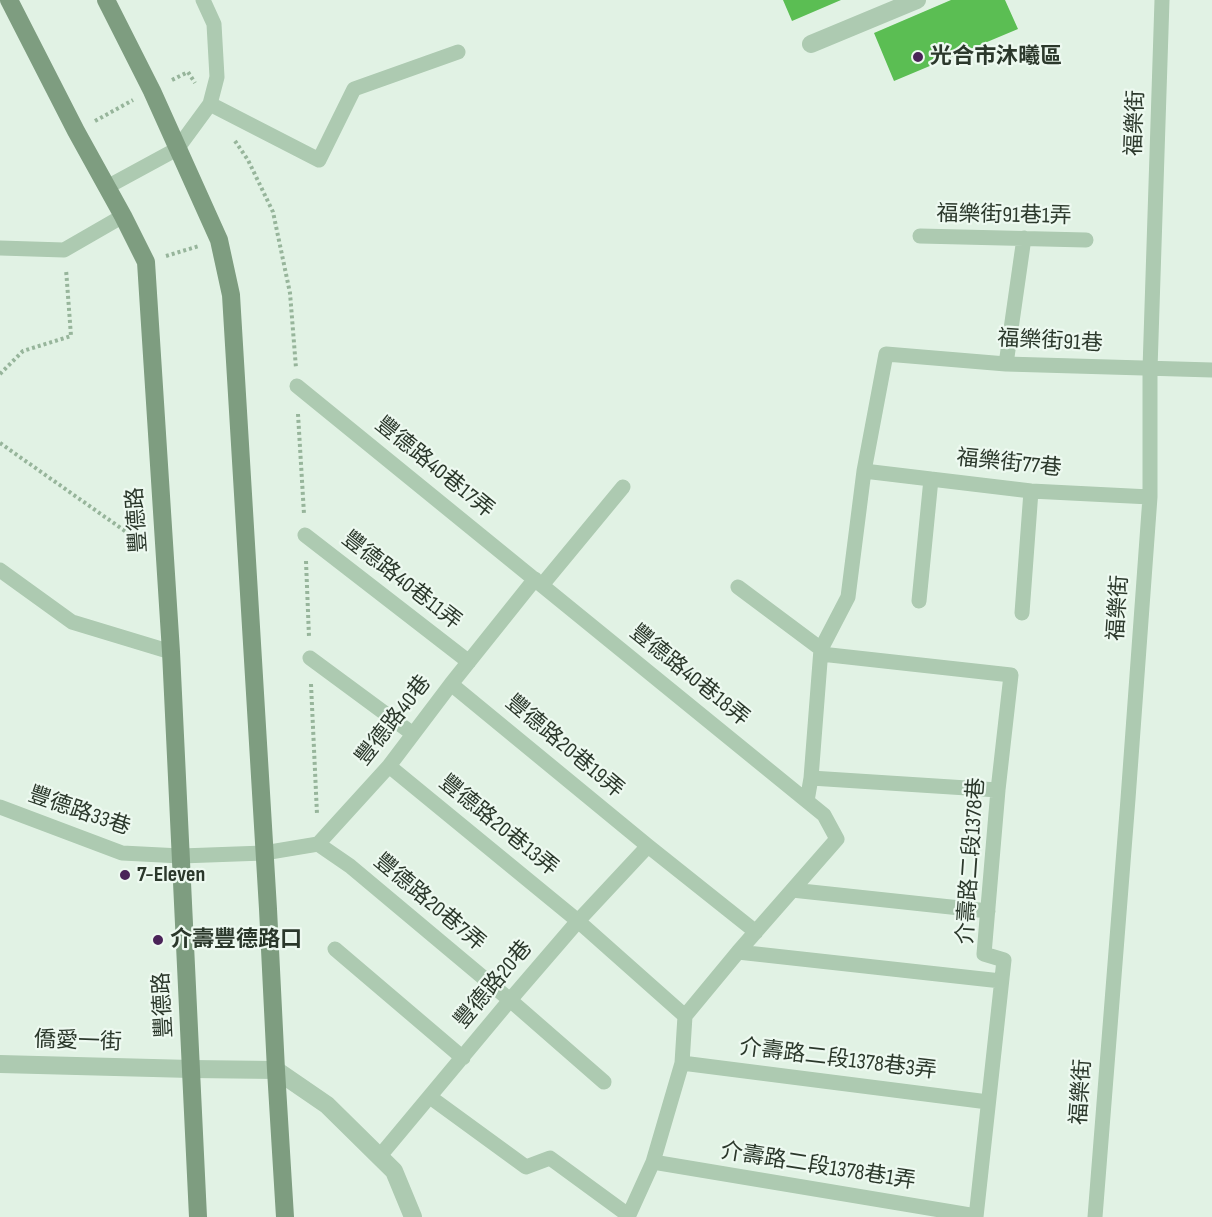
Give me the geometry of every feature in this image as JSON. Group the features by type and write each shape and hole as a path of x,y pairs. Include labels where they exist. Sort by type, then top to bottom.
{"main road":[{"name":"豐德路","path":"9,0 146,262 171,652 198,1217"},
{"path":"106,0 152,91 219,240 231,295 285,1217"}],"street":[{"path":"811,44 917,0"},
{"name":"僑愛一街","path":"0,1064 191,1070"},
{"path":"191,1070 276,1070 327,1105 394,1171 413,1217"}],"lane":[{"path":"107,187 177,149 210,104 217,77 214,24 203,0"},
{"name":"福樂街","path":"1095,1217 1150,497 1150,369 1162,0"},
{"path":"210,104 319,160 354,89 458,52"},
{"path":"0,248 64,250 123,216"},
{"name":"福樂街91巷1弄","path":"920,236 1086,240"},
{"path":"1006,364 1024,238"},
{"name":"福樂街91巷","path":"864,471 886,354 1006,364 1212,370"},
{"name":"豐德路40巷17弄","path":"297,386 539,582"},
{"path":"807,801 811,778 821,652 848,597 864,471"},
{"name":"福樂街77巷","path":"864,471 1031,491 1150,497"},
{"path":"919,601 931,479"},
{"name":"豐德路40巷","path":"318,844 389,766 469,662 623,487"},
{"path":"1022,613 1031,491"},
{"name":"豐德路40巷11弄","path":"305,535 469,662"},
{"path":"0,570 72,622 171,652"},
{"name":"豐德路40巷18弄","path":"539,582 824,815 837,839 792,890"},
{"path":"738,587 821,652"},
{"name":"介壽路二段1378巷","path":"821,652 1011,675 998,790 984,954 1004,960 976,1217"},
{"path":"310,658 413,734"},
{"name":"豐德路20巷19弄","path":"452,684 756,932"},
{"name":"豐德路20巷13弄","path":"389,766 578,921 685,1016"},
{"path":"811,778 998,790"},
{"name":"豐德路33巷","path":"0,807 122,854 264,853"},
{"path":"264,853 318,844"},
{"name":"豐德路20巷7弄","path":"318,844 350,866 604,1082"},
{"name":"豐德路20巷","path":"379,1157 578,921 648,846"},
{"path":"430,1097 526,1167 550,1158 628,1216 653,1162 682,1063 685,1016 792,890 988,911"},
{"path":"335,949 463,1058"},
{"path":"738,952 1001,981"},
{"name":"介壽路二段1378巷3弄","path":"682,1063 988,1102"},
{"name":"介壽路二段1378巷1弄","path":"653,1162 976,1217"}],"path":[{"path":"76,131 188,72 248,160 273,212 290,293 297,386 318,844"},
{"path":"146,262 219,240"},
{"path":"0,374 23,351 71,336 64,250"},
{"path":"0,443 165,559"}],"building":[{"path":"783,0 841,0 792,21"},
{"name":"光合市沐曦區","path":"951,0 1005,0 1018,29 894,81 874,33"}],"place":[{"name":"光合市沐曦區","path":"918,57"},
{"name":"7-Eleven","path":"125,875"},
{"name":"介壽豐德路口","path":"158,940"}]}
